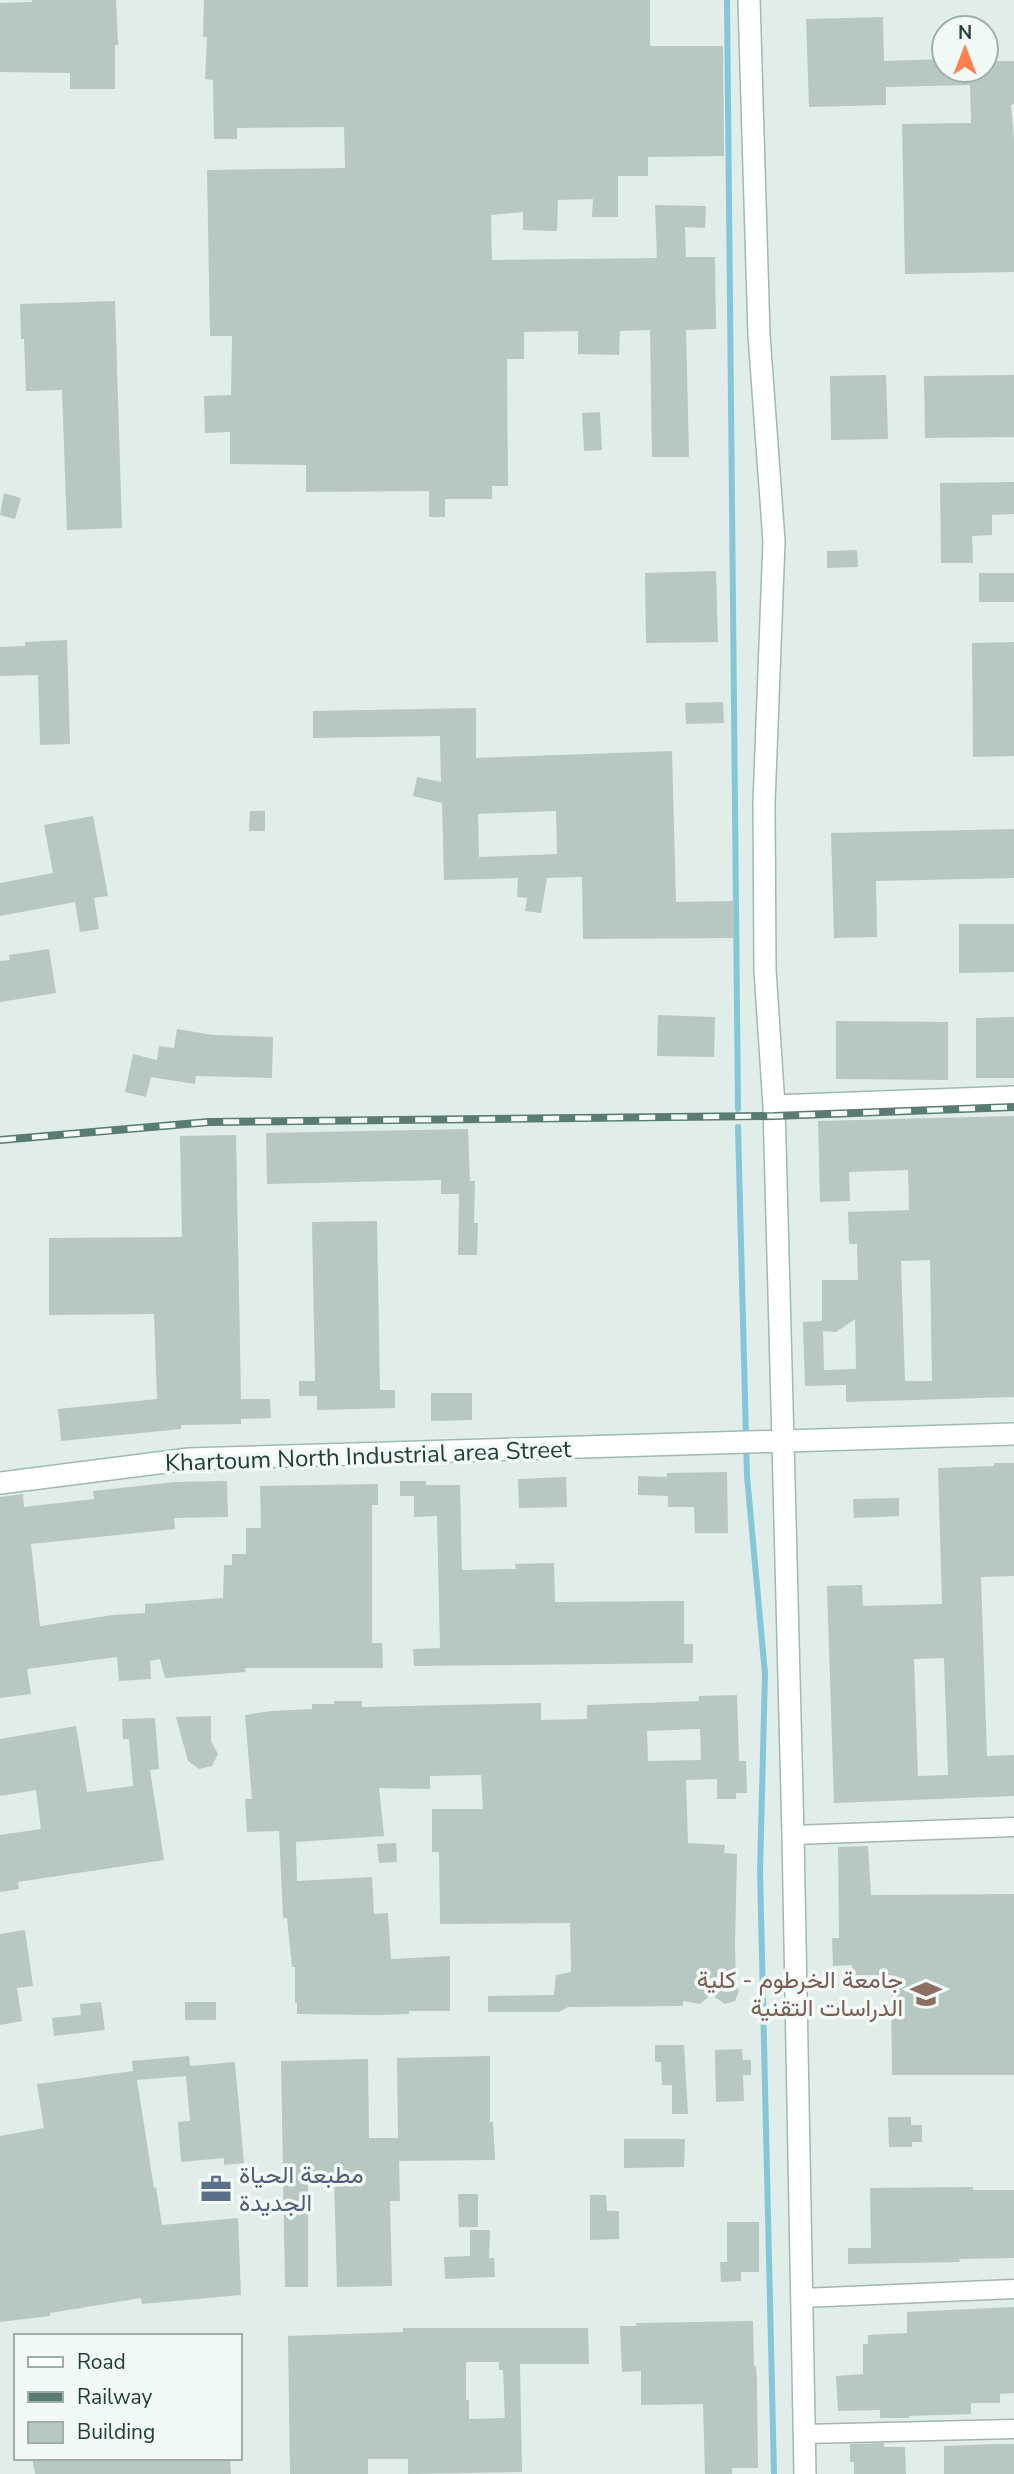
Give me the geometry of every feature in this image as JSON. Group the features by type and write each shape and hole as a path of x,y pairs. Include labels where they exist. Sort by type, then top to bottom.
{"street":[{"path":"749,0 760,335 774,541 764,817 765,971 774,1106 783,1442 805,2474"},
{"path":"774,1106 1014,1097"},
{"name":"Khartoum North Industrial area Street","path":"0,1483 189,1459 1014,1434"},
{"path":"793,1835 1014,1827"},
{"path":"802,2298 1014,2289"},
{"path":"804,2434 1014,2429"}],"building":[{"path":"32,0 116,0 118,45 115,45 115,89 70,89 70,73 0,72 0,3"},
{"path":"204,0 650,0 650,46 723,46 724,156 648,157 648,176 618,176 618,217 592,217 593,199 558,200 557,231 523,230 523,212 491,215 492,260 657,258 655,205 706,206 705,228 685,227 686,257 715,257 716,329 686,330 689,457 652,457 650,330 620,331 619,355 578,354 578,331 524,332 524,359 507,359 508,486 492,486 492,499 445,499 445,517 429,517 429,491 306,492 306,465 230,464 230,432 205,433 204,396 231,395 232,336 210,336 207,170 345,168 344,127 237,128 237,139 214,139 213,80 205,79 207,37 203,37"},
{"path":"883,17 884,61 930,59 930,84 1000,84 1000,61 1014,61 1014,104 1011,105 1014,139 1014,272 905,274 902,124 971,123 970,85 886,87 886,105 809,107 806,19"},
{"path":"115,301 122,528 67,530 62,390 26,391 20,304"},
{"path":"886,375 888,439 831,440 830,376"},
{"path":"1014,375 1014,437 925,438 924,376"},
{"path":"600,412 602,450 584,451 582,413"},
{"path":"1014,482 1014,514 992,515 992,535 972,536 973,563 941,563 940,483"},
{"path":"4,493 21,498 15,519 0,515"},
{"path":"857,550 858,567 827,568 827,551"},
{"path":"716,571 718,642 646,643 645,573"},
{"path":"979,573 1014,573 1014,602 979,602"},
{"path":"67,640 70,744 40,745 38,675 0,676 0,647 25,646 25,642"},
{"path":"1014,642 1014,756 973,757 972,643"},
{"path":"723,702 724,723 686,724 685,703"},
{"path":"476,708 476,758 672,751 676,902 734,901 734,938 583,939 582,877 547,878 541,913 525,911 527,898 517,897 518,878 444,880 442,803 413,796 417,777 441,782 440,736 313,738 313,711","holes":["556,811 557,854 479,857 478,814"]},
{"path":"250,811 265,811 265,831 249,831"},
{"path":"93,816 108,896 94,898 99,929 80,932 75,902 0,916 0,883 53,873 44,825"},
{"path":"1014,829 1014,878 876,881 877,937 834,938 831,833"},
{"path":"959,924 1014,924 1014,972 959,973"},
{"path":"49,949 56,993 0,1002 0,961 10,960 9,955"},
{"path":"658,1015 715,1017 714,1057 657,1056"},
{"path":"1014,1017 1014,1078 976,1078 976,1018"},
{"path":"836,1021 948,1022 948,1080 836,1079"},
{"path":"177,1029 213,1035 273,1037 272,1078 196,1076 195,1084 151,1077 146,1097 125,1092 133,1054 157,1060 159,1046 174,1048"},
{"path":"1014,1116 1014,1397 846,1402 846,1385 805,1386 803,1322 822,1321 822,1280 858,1280 857,1244 849,1244 848,1212 909,1210 908,1170 849,1172 850,1201 820,1202 818,1121","holes":["930,1260 932,1381 905,1381 901,1261","855,1319 856,1369 824,1370 823,1331 836,1332"]},
{"path":"468,1129 470,1181 475,1181 474,1223 478,1223 477,1255 458,1255 459,1194 441,1194 441,1180 267,1184 266,1133"},
{"path":"236,1135 241,1399 270,1399 271,1418 241,1419 241,1424 181,1425 181,1429 61,1441 58,1409 157,1399 154,1314 49,1315 49,1238 182,1237 180,1136"},
{"path":"377,1221 380,1390 395,1390 395,1408 317,1410 317,1396 299,1396 299,1381 315,1381 312,1222"},
{"path":"431,1393 472,1393 472,1420 431,1421"},
{"path":"994,1463 1014,1463 1014,1576 981,1577 987,1756 1014,1755 1014,1796 834,1803 827,1586 862,1585 863,1606 942,1604 938,1468 994,1466","holes":["944,1658 948,1775 918,1776 914,1659"]},
{"path":"727,1472 728,1533 695,1533 694,1507 668,1507 668,1496 638,1495 638,1476 667,1477 667,1473"},
{"path":"566,1477 567,1507 519,1508 518,1479"},
{"path":"227,1481 228,1517 174,1518 175,1529 31,1544 40,1626 145,1613 145,1604 223,1598 224,1565 232,1565 232,1554 246,1554 246,1528 261,1528 260,1486 378,1484 378,1505 372,1505 372,1643 382,1643 383,1668 245,1668 246,1672 165,1678 160,1659 150,1661 151,1679 119,1681 117,1657 27,1669 31,1694 0,1698 0,1497 23,1494 24,1507 94,1499 93,1491 175,1482"},
{"path":"400,1481 426,1481 426,1485 460,1485 462,1570 516,1569 515,1564 554,1563 555,1602 684,1601 684,1644 693,1644 693,1663 414,1666 413,1649 440,1648 437,1516 414,1517 414,1496 400,1496"},
{"path":"899,1498 899,1516 854,1518 853,1499"},
{"path":"737,1695 739,1761 746,1761 747,1793 736,1793 736,1799 717,1799 717,1779 686,1780 688,1843 725,1845 724,1853 737,1854 735,1944 736,1986 739,1991 735,2001 725,2004 711,1995 700,2004 683,2001 683,2006 568,2007 559,2012 488,2012 488,1996 554,1995 556,1975 571,1972 570,1923 440,1924 439,1852 432,1852 432,1809 483,1809 481,1775 430,1776 430,1789 379,1788 384,1836 296,1842 297,1881 372,1877 374,1914 388,1913 391,1959 450,1956 450,2011 409,2011 409,2014 378,2015 297,2014 295,1967 292,1967 287,1918 283,1918 279,1831 247,1832 245,1799 252,1799 245,1715 312,1709 312,1704 334,1704 334,1701 362,1701 362,1707 541,1703 541,1720 587,1719 587,1705 699,1701 699,1696","holes":["700,1729 701,1760 648,1761 647,1731"]},
{"path":"211,1716 211,1741 218,1754 212,1766 199,1769 188,1761 176,1717"},
{"path":"155,1718 159,1769 150,1770 164,1860 18,1882 19,1889 0,1892 0,1835 41,1829 36,1790 0,1796 0,1739 76,1726 87,1792 133,1786 129,1739 123,1739 122,1719"},
{"path":"396,1843 397,1862 379,1863 377,1844"},
{"path":"868,1846 871,1895 1014,1894 1014,2075 892,2075 891,1975 852,1975 852,1965 833,1966 832,1938 839,1938 838,1847"},
{"path":"25,1930 33,1986 17,1988 22,2021 0,2025 0,1934"},
{"path":"101,2002 105,2030 54,2036 52,2018 81,2015 80,2004"},
{"path":"185,2002 216,2002 216,2020 185,2020"},
{"path":"655,2045 684,2045 688,2114 672,2114 672,2085 662,2085 661,2062 655,2062"},
{"path":"742,2049 743,2060 751,2060 751,2075 743,2075 744,2101 716,2102 715,2050"},
{"path":"189,2056 190,2066 235,2062 244,2163 224,2165 224,2158 181,2162 178,2122 190,2121 186,2076 137,2080 162,2225 238,2218 241,2295 142,2304 141,2298 50,2313 50,2316 0,2322 0,2136 44,2128 37,2084 133,2071 132,2061"},
{"path":"490,2056 490,2122 493,2122 495,2160 399,2161 400,2201 390,2201 392,2286 337,2287 334,2176 308,2176 308,2287 285,2287 281,2061 368,2059 369,2138 398,2138 397,2058"},
{"path":"888,2117 911,2117 911,2125 922,2125 922,2142 912,2142 912,2147 889,2147"},
{"path":"624,2139 685,2139 684,2167 624,2168"},
{"path":"973,2187 973,2190 1014,2190 1014,2258 848,2264 848,2248 871,2248 870,2188"},
{"path":"458,2194 478,2194 478,2227 459,2227"},
{"path":"590,2195 606,2195 607,2211 619,2211 619,2239 590,2240"},
{"path":"727,2222 759,2222 759,2272 741,2272 741,2281 721,2282 720,2262 727,2262"},
{"path":"470,2230 490,2230 489,2258 494,2258 495,2277 445,2279 444,2257 470,2256"},
{"path":"1014,2307 1014,2393 1000,2394 1000,2403 971,2403 971,2414 909,2418 880,2418 880,2410 838,2411 836,2376 863,2374 863,2344 868,2344 868,2335 907,2333 907,2312"},
{"path":"753,2321 758,2468 732,2468 732,2474 705,2474 703,2404 641,2405 641,2371 622,2372 620,2326 636,2326 636,2323"},
{"path":"403,2328 588,2328 589,2364 520,2364 522,2472 408,2474 408,2459 368,2459 368,2474 290,2474 288,2336 403,2332","holes":["466,2362 499,2362 499,2370 503,2370 505,2418 469,2419"]},
{"path":"884,2443 884,2447 905,2447 906,2474 854,2474 854,2462 850,2462 850,2444"},
{"path":"1014,2444 1014,2474 944,2474 944,2446"},
{"path":"32,2460 230,2460 231,2474 35,2474"}],"waterway":[{"path":"727,0 738,1109"},
{"path":"738,1127 747,1476 765,1674 760,1871 774,2474"}],"railway":[{"path":"0,1140 209,1122 774,1116 1014,1107"}],"place":[{"name":"جامعة الخرطوم - كلية الدراسات التقنية","path":"926,1994"},
{"name":"مطبعة الحياة الجديدة","path":"216,2189"}]}
